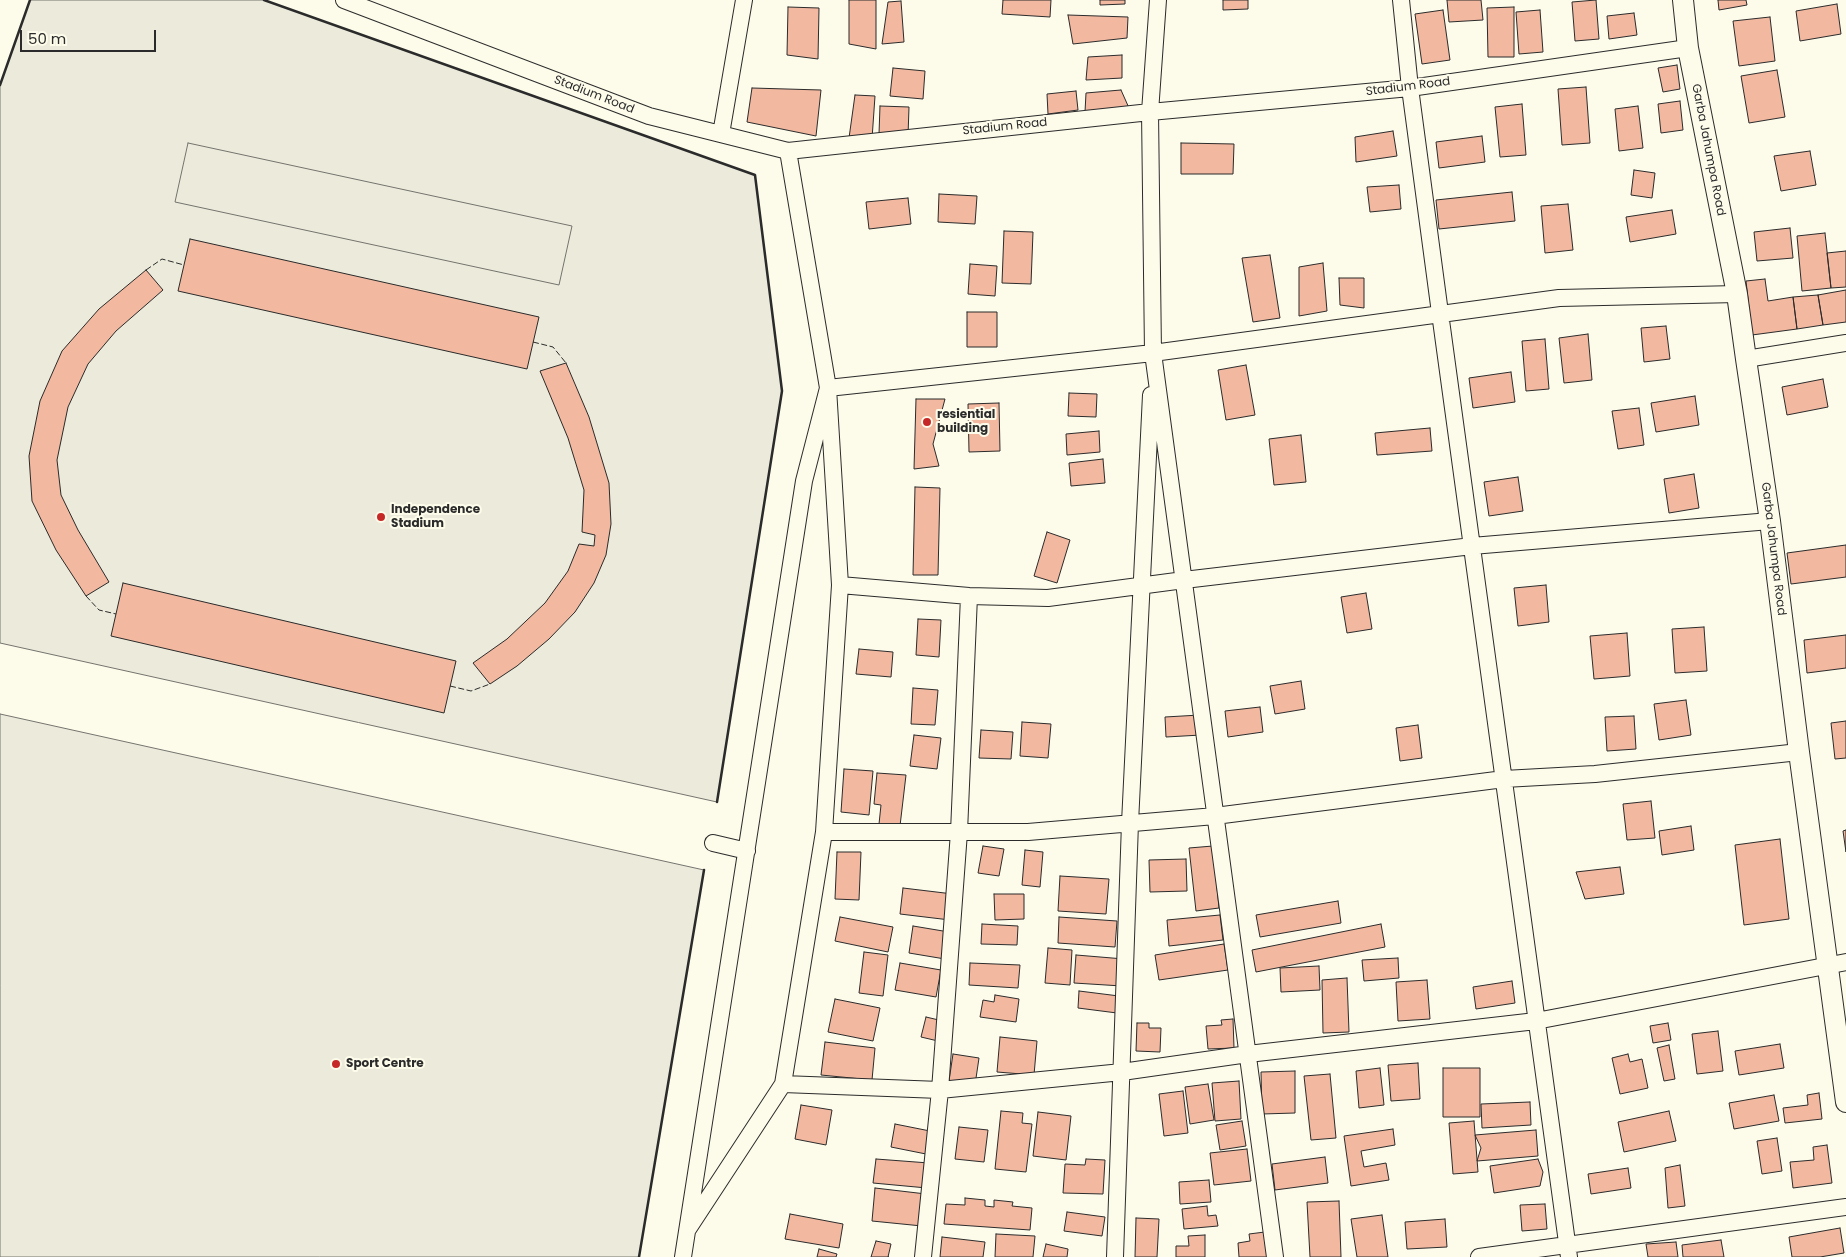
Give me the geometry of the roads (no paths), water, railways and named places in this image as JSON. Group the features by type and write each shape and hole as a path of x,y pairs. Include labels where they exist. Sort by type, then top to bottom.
{"street":[{"name":"Stadium Road","path":"344,0 649,116 788,151 1150,112 1410,88 1688,48"},
{"path":"721,134 744,0"},
{"path":"1114,1257 1130,823 1153,353 1150,112 1158,0"},
{"path":"1401,0 1410,88 1440,313 1568,1251"},
{"name":"Garba Jahumpa Road","path":"1683,0 1688,48 1737,294 1770,521 1799,752 1837,963 1846,1102"},
{"path":"688,1229 783,1084 824,832 840,584 828,388 788,151"},
{"path":"828,388 1153,353 1558,298 1737,294"},
{"path":"1746,359 1846,343"},
{"path":"1153,353 1275,1257"},
{"path":"684,1257 804,481 828,388"},
{"path":"840,584 969,596 1048,598 1472,546 1770,521"},
{"path":"923,1257 940,1090 959,832 969,596"},
{"path":"824,832 1028,832 1215,816 1504,779 1595,774 1799,752"},
{"path":"713,843 747,851"},
{"path":"783,1084 940,1090 1122,1072 1248,1054 1536,1021 1837,963"},
{"path":"1479,1257 1568,1251 1846,1207"}],"place":[{"name":"resiential building","path":"927,422"},
{"name":"Independence Stadium","path":"381,517"},
{"name":"Sport Centre","path":"336,1064"}]}
